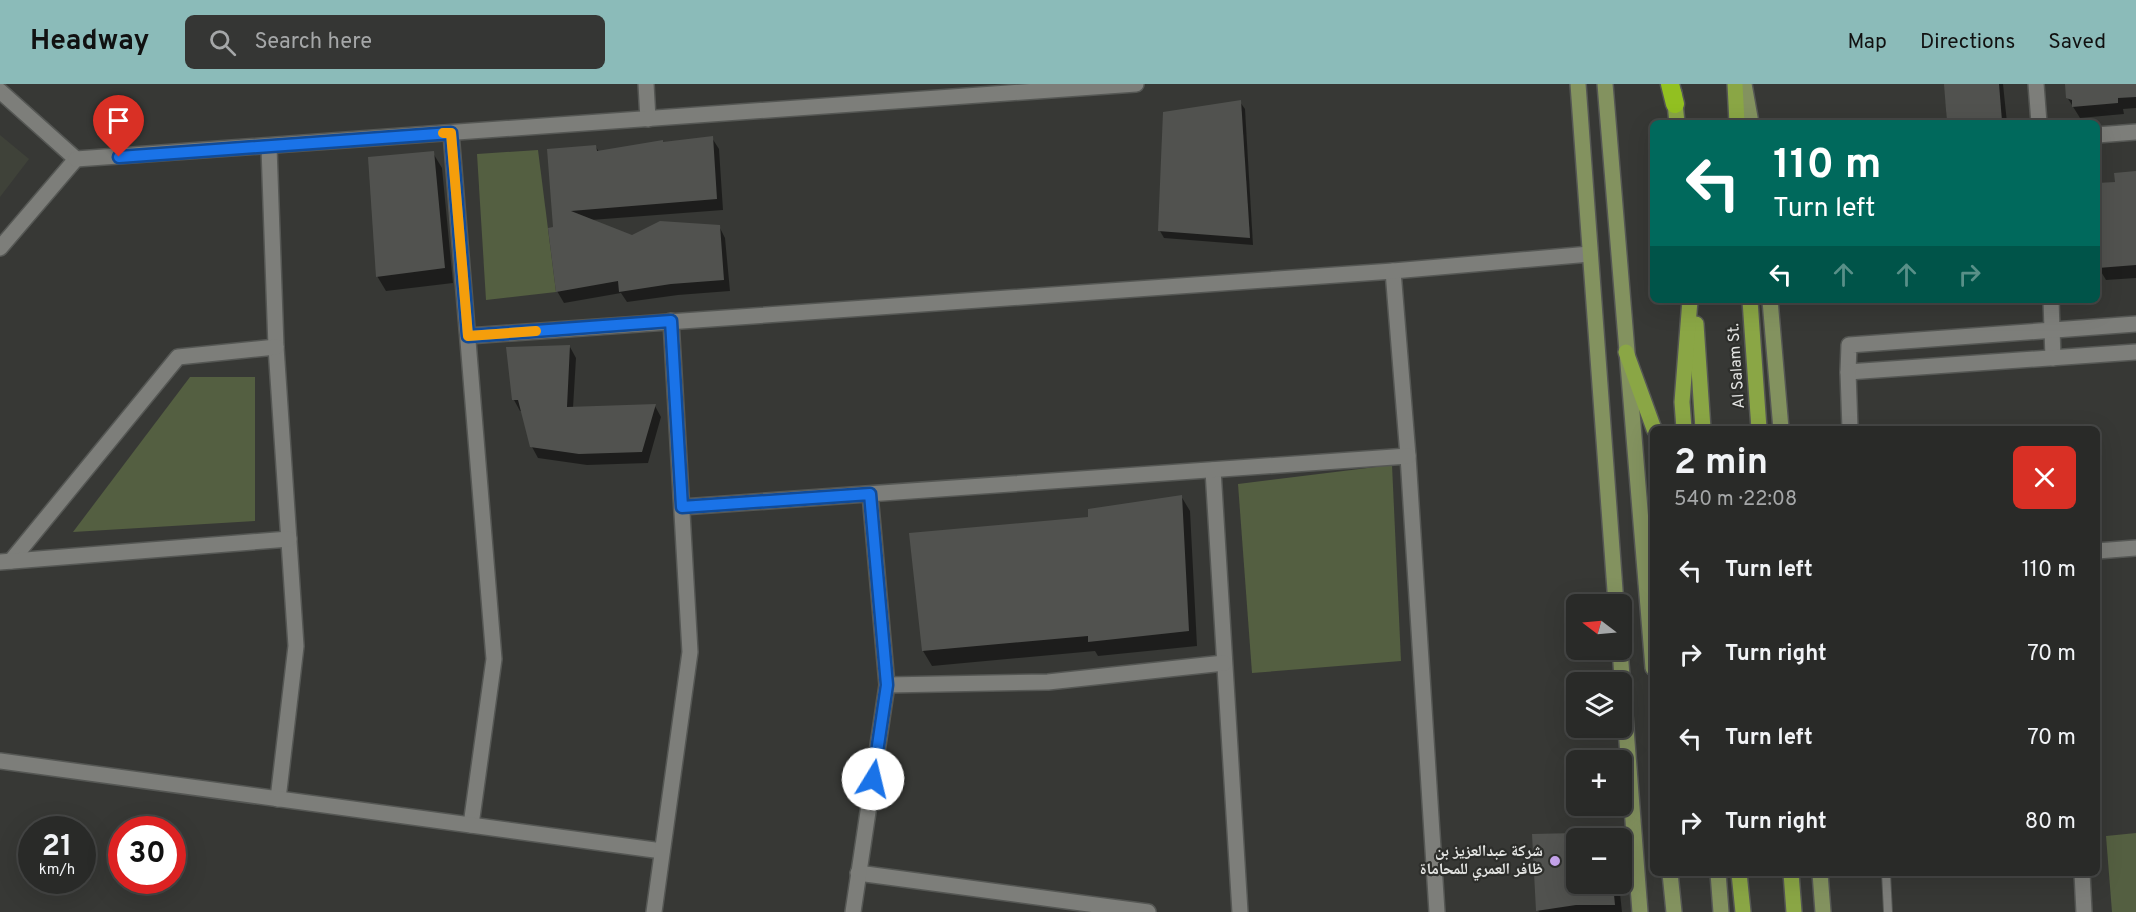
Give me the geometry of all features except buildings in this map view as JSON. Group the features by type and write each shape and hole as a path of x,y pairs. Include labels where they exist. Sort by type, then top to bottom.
{"highway":[{"path":"1671,84 1675,104"}],"main road":[{"path":"1578,84 1615,594"},
{"path":"1605,84 1650,633"},
{"path":"1735,84 1737,120"},
{"path":"1744,84 1750,120"},
{"path":"1675,104 1677,120"},
{"path":"1684,426 1682,402 1692,303"},
{"path":"1692,303 1703,426"},
{"name":"Al Salam St.","path":"1750,303 1759,426"},
{"path":"1770,303 1781,426"},
{"path":"1626,352 1653,426"},
{"path":"1621,660 1640,912"},
{"path":"1670,876 1674,912"},
{"path":"1718,876 1721,912"},
{"path":"1739,876 1743,912"},
{"path":"1791,876 1794,912"},
{"path":"1820,876 1824,912"}],"street":[{"path":"646,84 648,119"},
{"path":"0,91 76,159 1136,84"},
{"path":"2036,84 2039,120"},
{"path":"2100,135 2136,132"},
{"path":"451,133 494,660 471,825"},
{"path":"269,147 276,347 296,646 278,799"},
{"path":"0,248 76,159"},
{"path":"468,336 1393,271 1590,254"},
{"path":"1393,271 1408,456 1437,912"},
{"path":"2051,303 2053,358"},
{"path":"654,912 690,652 671,321"},
{"path":"1850,426 1849,345 2136,324"},
{"path":"6,562 178,357 276,347"},
{"path":"1848,372 2136,352"},
{"path":"682,507 1408,456"},
{"path":"1213,470 1240,912"},
{"path":"853,912 887,685 870,494"},
{"path":"6,562 289,539"},
{"path":"2100,551 2136,548"},
{"path":"887,685 1048,682 1224,663"},
{"path":"0,761 662,851"},
{"path":"858,873 1148,912"},
{"path":"2082,876 2084,912"}],"lane":[{"path":"1886,876 1888,912"}],"shaded area":[{"path":"0,135 29,159 0,197"}],"green space":[{"path":"538,150 556,292 486,300 477,154"},
{"path":"190,377 255,377 255,521 73,532"},
{"path":"1392,465 1401,661 1252,673 1238,484"},
{"path":"2136,833 2136,912 2112,912 2106,836"}],"slow traffic":[{"path":"443,133 451,133 468,336 536,331"}],"place":[{"name":"شركة عبدالعزيز بن ظافر العمري للمحاماة","path":"1555,861"}],"route":[{"path":"119,157 451,133 468,336 671,321 682,507 870,494 887,685 873,779"}]}
